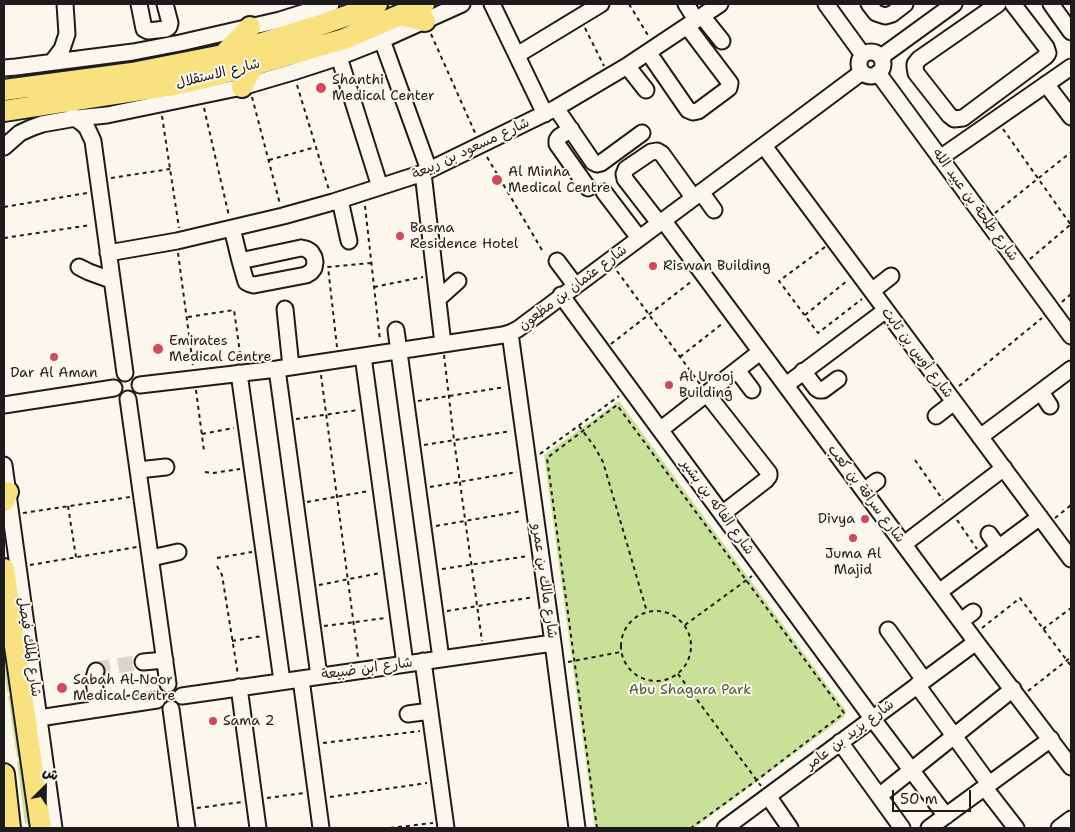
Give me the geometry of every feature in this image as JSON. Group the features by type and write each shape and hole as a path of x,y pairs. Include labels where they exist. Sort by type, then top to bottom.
{"main road":[{"name":"شارع الاستقلال","path":"4,90 132,73 223,55 317,26 335,6 376,4"},
{"path":"342,48 335,32 336,30 377,13 382,4"},
{"name":"شارع الاستقلال","path":"7,114 42,106 173,85 254,65 342,48 400,15 424,13"},
{"path":"223,55 250,27"},
{"path":"246,86 254,65"},
{"path":"4,77 48,75 66,82"},
{"name":"شارع الملك فيصل","path":"11,568 13,630 41,828"},
{"path":"13,630 30,647"},
{"path":"4,774 10,828"}],"street":[{"path":"52,62 62,49 67,34 64,4"},
{"path":"139,4 144,29 148,31 169,27 170,23 165,4"},
{"name":"شارع الاستقلال","path":"4,147 20,133 42,124 160,104 246,86 292,72 342,48 382,40 424,13 462,4"},
{"path":"492,4 517,55 551,111 571,129 593,162 601,163 642,134"},
{"path":"517,55 601,4"},
{"path":"651,50 688,110 698,111 729,88 730,83 686,4"},
{"name":"شارع مسعود بن ربيعة","path":"108,253 179,241 283,216 426,172 551,111 610,77 720,4"},
{"path":"826,4 863,55"},
{"path":"871,4 876,13 882,16 892,14 905,4"},
{"path":"880,57 954,4"},
{"path":"998,4 919,60 914,67 916,73 954,119 963,118 1046,57 1048,50 1013,4"},
{"path":"1051,4 1066,14 1071,32"},
{"name":"شارع الاستقلال","path":"4,68 157,48 335,6"},
{"path":"695,21 722,41"},
{"path":"67,34 76,47 88,58"},
{"path":"382,40 426,172 443,344"},
{"path":"342,48 372,189"},
{"path":"869,52 876,53 880,57 883,65 878,73 873,76 862,72 859,66 863,55 869,52"},
{"path":"627,66 646,90"},
{"path":"940,158 1071,67"},
{"path":"1027,71 1071,117"},
{"name":"شارع عثمان بن مظعون","path":"140,385 284,368 510,333 697,195 727,180 764,146 862,72"},
{"name":"شارع طلحة بن عبيد الله","path":"878,73 1071,336"},
{"path":"42,106 60,110 82,122 93,141 125,373"},
{"path":"93,141 98,127 107,114"},
{"path":"571,129 559,137 557,144 588,188"},
{"name":"شارع أوس بن ثابت","path":"764,146 1071,559"},
{"name":"شارع سراقة بن كعب","path":"697,195 662,154 657,151 651,152 626,169 624,174 625,179 702,273 1071,767"},
{"path":"365,167 372,189"},
{"path":"604,192 639,238"},
{"path":"697,195 714,210"},
{"path":"336,201 348,241"},
{"path":"232,228 240,261"},
{"path":"557,261 575,285"},
{"path":"79,267 111,280"},
{"path":"872,291 891,276"},
{"path":"438,299 458,281"},
{"name":"شارع الفاكه بن بشير","path":"562,295 911,770 938,824"},
{"path":"285,309 284,421 319,676"},
{"path":"786,385 886,310"},
{"path":"396,330 442,659"},
{"name":"شارع مالك بن عمرو","path":"510,333 577,828"},
{"path":"660,430 760,352"},
{"path":"363,356 405,664"},
{"path":"980,437 1071,369"},
{"path":"737,370 752,390"},
{"path":"804,371 819,390 823,390 838,379"},
{"path":"125,373 137,377 140,385 138,393 128,400 117,395 114,388 116,378 125,373"},
{"path":"241,373 282,681"},
{"path":"4,406 114,388"},
{"path":"1040,392 1050,406"},
{"path":"707,394 769,473 766,480 722,514"},
{"path":"936,416 952,399"},
{"path":"128,400 168,684"},
{"name":"شارع الملك فيصل","path":"4,465 11,568 30,647 54,828"},
{"path":"138,470 166,467"},
{"path":"904,544 1004,468"},
{"path":"864,491 877,481"},
{"path":"939,592 999,548 1043,521"},
{"path":"989,534 999,548"},
{"path":"150,551 178,552"},
{"path":"961,621 974,612"},
{"path":"888,630 954,736 1016,828"},
{"name":"شارع يزيد بن عامر","path":"725,828 920,683 974,639"},
{"name":"شارع ابن ضبيعة","path":"182,696 553,643"},
{"path":"143,662 165,660"},
{"path":"424,661 445,825"},
{"path":"96,671 94,678 97,709"},
{"path":"301,679 321,828"},
{"path":"168,684 176,686 182,696 179,705 171,709 161,706 157,700 159,690 168,684"},
{"path":"240,687 258,828"},
{"path":"879,796 954,736 1016,693"},
{"path":"39,718 157,700"},
{"path":"171,709 187,828"},
{"path":"408,714 430,711"},
{"path":"938,824 1051,739"},
{"path":"840,742 902,828"},
{"path":"768,796 790,828"},
{"path":"1059,828 1071,819"}],"path":[{"path":"629,4 651,50"},
{"path":"580,17 610,77"},
{"path":"292,72 336,201"},
{"path":"246,86 269,160 283,216"},
{"path":"202,95 232,228"},
{"path":"160,104 170,169 204,451"},
{"path":"996,120 1071,224 1020,267"},
{"path":"269,160 316,147"},
{"path":"986,221 1071,152"},
{"path":"4,207 170,169"},
{"path":"372,189 371,263 381,353"},
{"path":"4,238 104,223"},
{"path":"834,240 779,281 818,333 872,291"},
{"path":"609,260 707,394"},
{"path":"338,359 328,268 371,263"},
{"path":"805,315 858,272"},
{"path":"602,351 702,273"},
{"path":"374,287 435,274"},
{"path":"952,399 1071,294"},
{"path":"187,317 234,310 241,373"},
{"path":"680,357 733,316"},
{"path":"443,344 459,482 483,653"},
{"path":"319,362 360,670"},
{"path":"407,403 517,385"},
{"path":"418,489 528,467 629,388"},
{"path":"597,828 547,458 617,405 844,713 691,828"},
{"path":"284,421 370,409"},
{"path":"202,434 247,426"},
{"path":"579,426 603,462 647,612"},
{"path":"412,447 523,429"},
{"path":"205,472 213,473 253,467"},
{"path":"295,504 381,489"},
{"path":"7,502 68,506 142,496"},
{"path":"1043,521 1071,505"},
{"path":"68,506 76,557"},
{"path":"424,528 534,509"},
{"path":"217,558 264,550"},
{"path":"11,568 76,557 150,551"},
{"path":"429,571 540,554"},
{"path":"218,566 222,575 240,687"},
{"path":"684,625 762,569"},
{"path":"307,587 392,570"},
{"path":"435,613 546,595"},
{"path":"974,639 1020,598 1071,666"},
{"path":"1043,629 1071,608"},
{"path":"657,611 668,613 684,625 689,633 691,651 689,660 678,674 658,682 648,681 638,677 624,662 621,652 621,641 627,627 638,616 647,612 657,611"},
{"path":"312,627 398,616"},
{"path":"232,641 276,633"},
{"path":"556,664 621,652"},
{"path":"1016,693 1071,657"},
{"path":"678,674 768,796"},
{"path":"310,745 433,730"},
{"path":"317,798 440,782"},
{"path":"390,828 445,825"}],"green space":[{"name":"Abu Shagara Park","path":"619,401 846,711 844,717 694,828 595,828 544,455"},
{"path":"4,637 12,691 7,692 4,666"},
{"path":"12,695 21,757 17,757 8,696"},
{"path":"17,761 21,761 29,823 25,824"}],"tunnel":[{"path":"96,671 102,668 143,662"}],"place":[{"name":"Shanthi Medical Center","path":"321,88"},
{"name":"Al Minha Medical Centre","path":"497,180"},
{"name":"Basma Residence Hotel","path":"400,236"},
{"name":"Riswan Building","path":"653,266"},
{"name":"Emirates Medical Centre","path":"158,349"},
{"name":"Dar Al Aman","path":"54,357"},
{"name":"Al Urooj Building","path":"669,385"},
{"name":"Divya","path":"865,519"},
{"name":"Juma Al Majid","path":"853,538"},
{"name":"Sabah Al-Noor Medical Centre","path":"62,688"},
{"name":"Sama 2","path":"213,721"}]}
